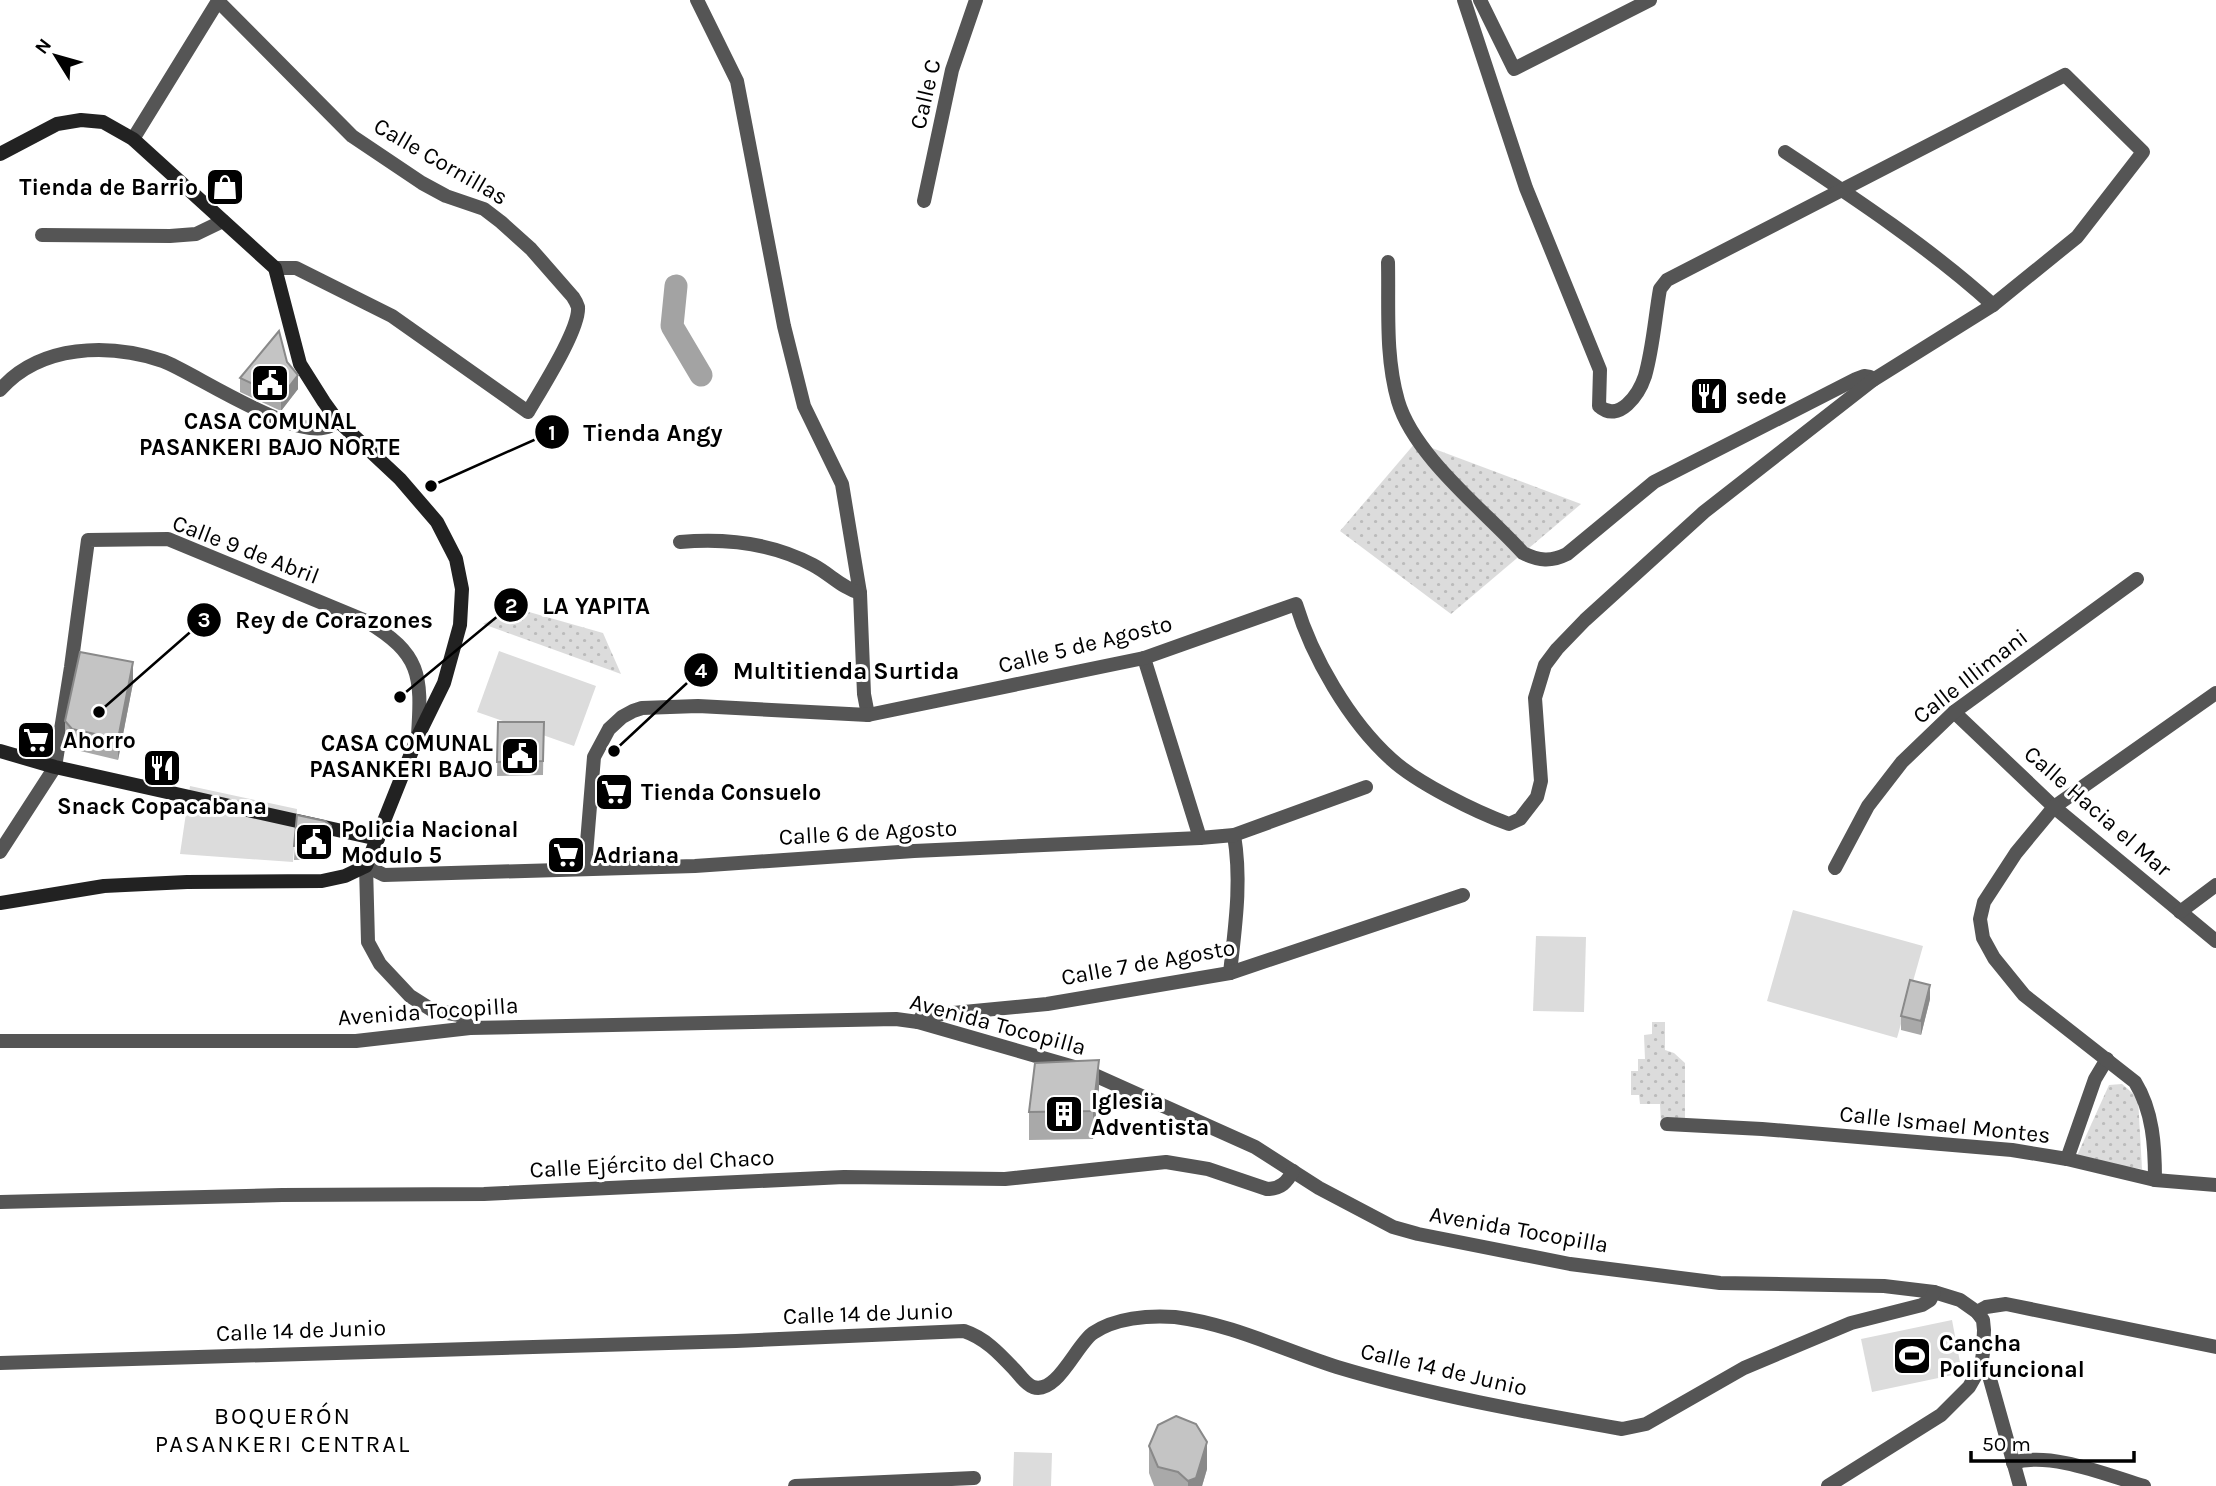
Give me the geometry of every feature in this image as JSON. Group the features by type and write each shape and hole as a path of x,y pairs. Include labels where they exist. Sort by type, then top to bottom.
{"main road":[{"path":"0,154 57,124 81,120 103,122 133,139 275,268 300,364 337,420 400,479 437,522 456,559 462,589 460,625 444,683 418,736 366,866 345,876 322,881 104,886 0,903"},
{"path":"0,751 55,767 378,839"}],"street":[{"path":"697,0 737,81 783,326 804,406 842,484 860,593 867,715"},
{"name":"Calle C","path":"924,201 952,70 976,0"},
{"path":"1388,262 1390,360 1398,402 1409,427 1439,466 1523,553 1542,560 1559,558 1654,482 1856,379 1864,376 1873,380 1993,305 2077,237 2143,152 2065,75 1667,280 1660,289 1644,377 1630,402 1615,412 1605,411 1598,401 1600,370 1526,188 1464,0"},
{"path":"1480,0 1514,69 1650,0"},
{"name":"Calle Cornillas","path":"133,139 219,1 352,136 422,183 446,196 484,209 531,249 578,305 574,325 528,412 392,316 296,268 275,268"},
{"path":"1785,152 1841,189 1968,283 1993,305"},
{"path":"42,235 170,236 195,233 223,221"},
{"path":"0,390 19,371 55,355 100,349 136,353 190,372 292,426 325,428 334,425 337,420"},
{"name":"Calle 5 de Agosto","path":"585,867 594,757 609,729 622,717 642,708 698,706 867,715 1144,658 1296,604 1303,627 1335,688 1363,730 1392,760 1440,792 1509,824 1520,819 1537,797 1541,781 1535,698 1545,666 1557,649 1585,620 1704,512 1873,380"},
{"name":"Calle 9 de Abril","path":"0,852 55,767 88,540 168,538 366,621 392,637 413,662 419,681 418,736"},
{"path":"680,542 709,539 755,544 813,565 849,590 860,593"},
{"name":"Calle Illimani","path":"1835,868 1868,806 1902,762 1954,712 2137,579"},
{"path":"1144,658 1200,838"},
{"path":"2155,1180 2155,1150 2150,1118 2143,1095 2135,1082 2024,995 1994,958 1983,938 1980,919 1984,902 2016,853 2054,807 2216,693"},
{"name":"Calle Hacia el Mar","path":"1954,712 2054,807 2216,941"},
{"name":"Calle 6 de Agosto","path":"366,866 384,875 585,867 695,866 914,851 1200,838 1234,835 1366,787"},
{"path":"1230,973 1238,905 1239,863 1234,835"},
{"path":"366,866 368,942 380,964 410,996 432,1010 459,1015 470,1028"},
{"path":"2180,912 2216,885"},
{"name":"Calle 7 de Agosto","path":"918,1022 922,1017 1047,1004 1230,973 1463,895"},
{"name":"Avenida Tocopilla","path":"0,1041 356,1041 470,1028 896,1019 918,1022 1082,1069 1255,1147 1319,1188 1393,1227 1570,1264 1720,1283 1884,1286 1934,1292 1959,1300 1977,1312"},
{"path":"2067,1159 2095,1079 2106,1059"},
{"name":"Calle Ismael Montes","path":"1667,1124 1762,1129 2012,1150 2067,1159 2155,1180 2216,1185"},
{"name":"Calle Ejército del Chaco","path":"0,1202 282,1195 484,1194 844,1177 1005,1179 1166,1162 1208,1168 1267,1189 1274,1189 1287,1181 1293,1171"},
{"name":"Calle 14 de Junio","path":"0,1363 736,1341 964,1331 987,1342 1031,1386 1044,1388 1054,1382 1091,1335 1115,1321 1173,1317 1217,1325 1335,1366 1462,1400 1622,1429 1646,1424 1744,1368 1851,1323 1922,1305 1930,1300 1934,1292"},
{"path":"1828,1486 1941,1415 1969,1387 1981,1366 1984,1330 1983,1320 1977,1312 1986,1307 2006,1304 2216,1346"},
{"path":"1981,1366 1988,1372 2020,1486"},
{"path":"2013,1463 2024,1459 2043,1458 2144,1486"},
{"path":"795,1486 974,1478"}],"shaded area":[{"path":"1416,442 1581,504 1451,614 1340,531"},
{"path":"515,608 603,633 621,674 483,624"},
{"path":"499,651 596,686 574,746 477,712"},
{"path":"190,786 297,809 293,862 180,854"},
{"path":"1793,910 1923,946 1897,1038 1767,1001"},
{"path":"1536,936 1586,937 1584,1012 1533,1011"},
{"path":"1652,1022 1665,1022 1665,1050 1674,1053 1685,1063 1685,1123 1661,1123 1660,1104 1640,1104 1639,1095 1631,1095 1631,1071 1638,1071 1638,1059 1645,1059 1644,1035 1652,1034"},
{"path":"2122,1084 2138,1098 2142,1169 2087,1162 2076,1158 2109,1085"},
{"name":"Cancha Polifuncional","path":"1952,1320 1962,1373 1872,1392 1861,1339"},
{"path":"1014,1452 1052,1453 1051,1486 1013,1486"}],"building":[{"name":"CASA COMUNAL PASANKERI BAJO NORTE","path":"279,331 287,362 298,375 281,397 240,378"},
{"path":"80,652 133,662 118,739 72,729 65,721"},
{"name":"CASA COMUNAL PASANKERI BAJO","path":"498,722 544,722 543,761 497,762"},
{"path":"297,815 325,821 331,826 332,837 323,845 294,846"},
{"path":"1910,980 1930,985 1921,1021 1901,1016"},
{"path":"1099,1060 1093,1111 1029,1112 1035,1063"},
{"path":"1176,1416 1196,1424 1207,1442 1196,1478 1188,1481 1178,1472 1158,1467 1149,1446 1158,1425"}],"waterway":[{"path":"676,286 672,326 701,375"}],"place":[{"name":"Tienda de Barrio","path":"225,187"},
{"name":"CASA COMUNAL PASANKERI BAJO NORTE","path":"270,383"},
{"name":"sede","path":"1709,396"},
{"name":"Tienda Angy","path":"431,486"},
{"name":"LA YAPITA","path":"400,697"},
{"name":"Rey de Corazones","path":"99,712"},
{"name":"Ahorro","path":"36,740"},
{"name":"Multitienda Surtida","path":"614,751"},
{"name":"CASA COMUNAL PASANKERI BAJO","path":"520,756"},
{"name":"Snack Copacabana","path":"162,768"},
{"name":"Tienda Consuelo","path":"614,792"},
{"name":"Policia Nacional Modulo 5","path":"314,842"},
{"name":"Adriana","path":"566,855"},
{"name":"Iglesia Adventista","path":"1064,1114"},
{"name":"Cancha Polifuncional","path":"1912,1356"}],"district":[{"name":"BOQUERÓN PASANKERI CENTRAL","path":"283,1430"}]}
